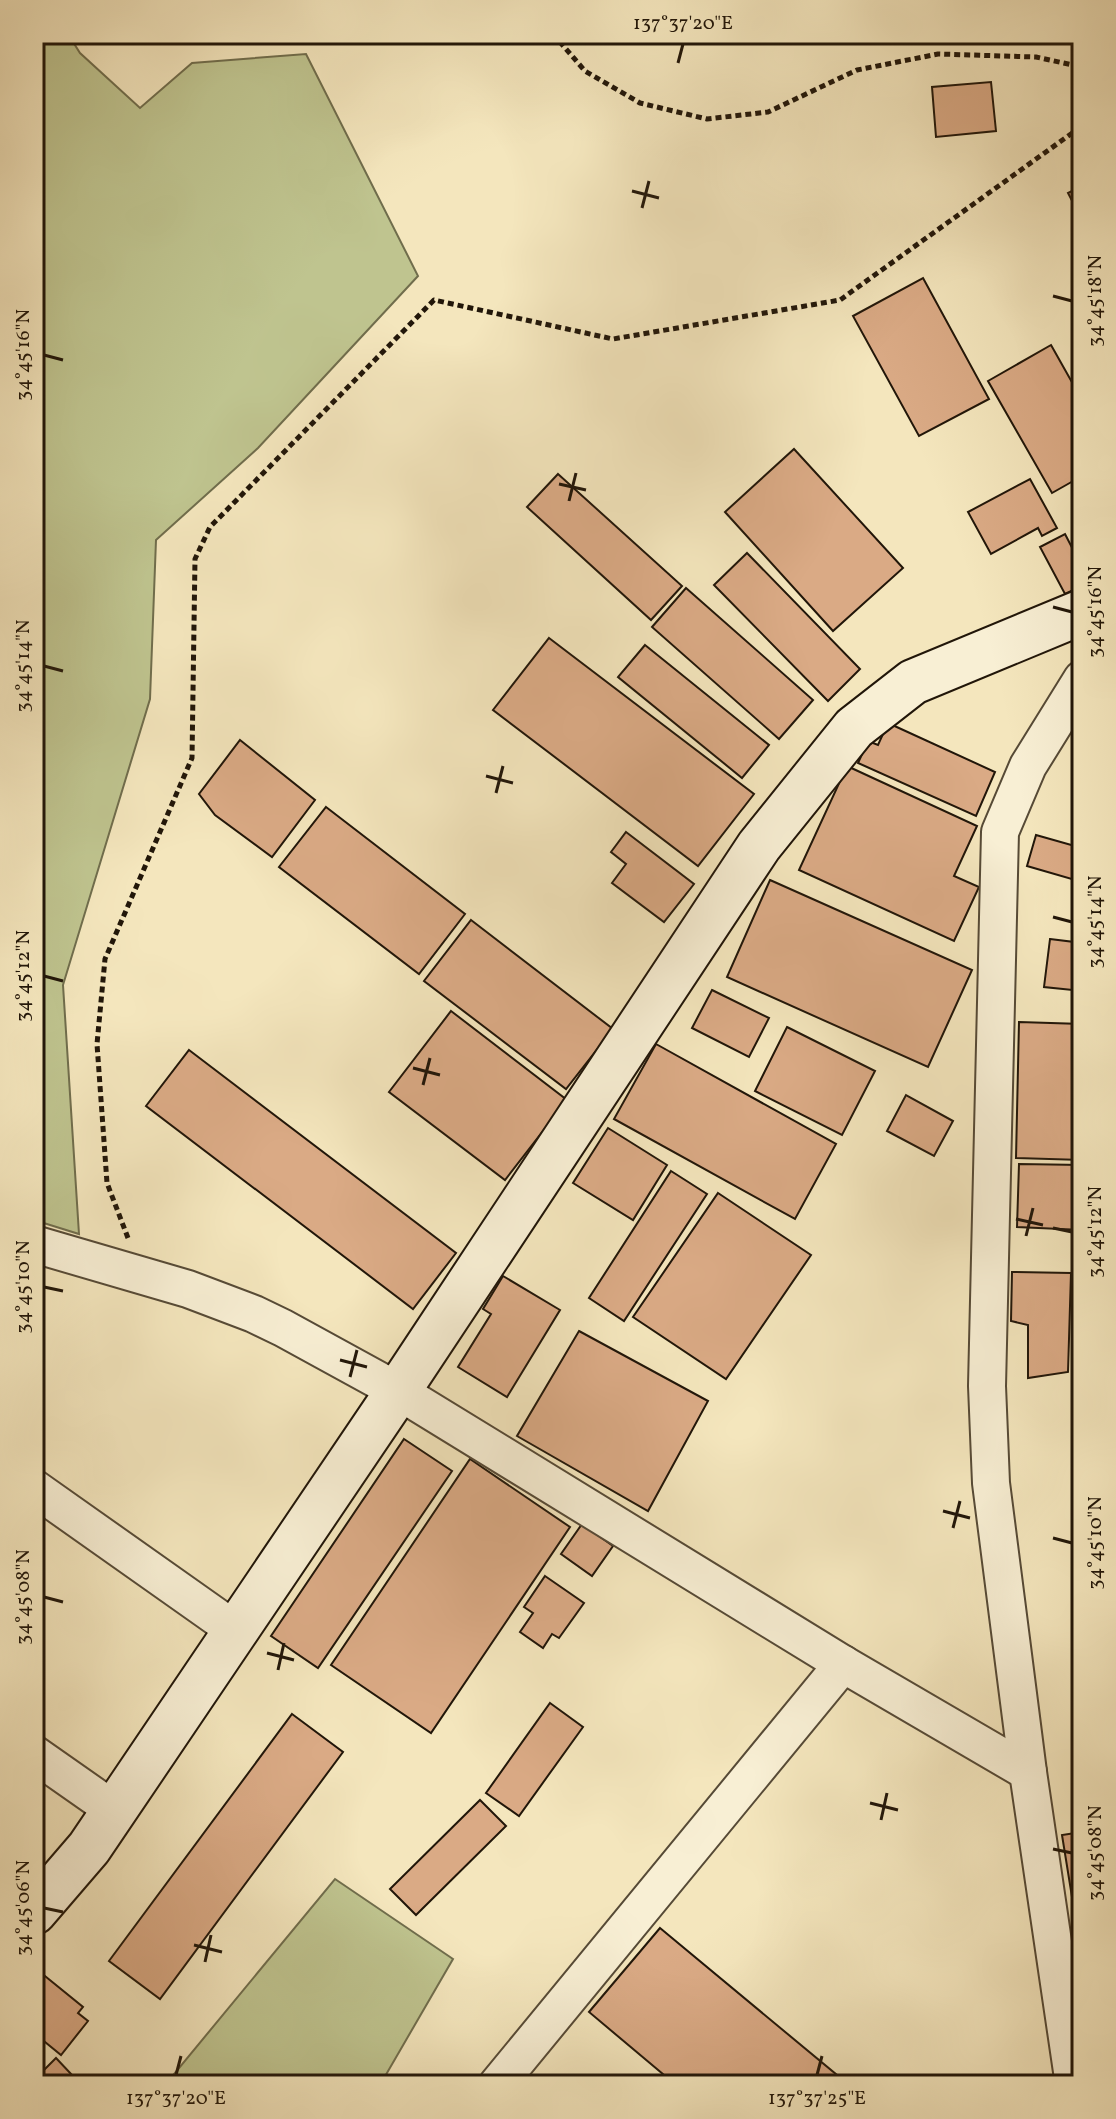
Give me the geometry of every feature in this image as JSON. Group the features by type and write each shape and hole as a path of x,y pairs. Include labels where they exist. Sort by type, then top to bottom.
{"street":[{"path":"34,1912 89,1848 398,1391 759,846 854,728 913,682 1082,612"},
{"path":"1074,2085 1028,1772 991,1483 987,1386 1000,832 1028,766 1082,679"},
{"path":"34,1244 143,1276 254,1314 398,1391 843,1664 1028,1772"},
{"path":"34,1488 235,1630"},
{"path":"497,2085 843,1664"},
{"path":"34,1754 114,1810"}],"path":[{"path":"553,34 585,71 640,103 707,119 768,112 857,70 938,54 1036,57 1082,67"},
{"path":"1073,34 1082,57"},
{"path":"143,1276 107,1183 97,1044 105,959 192,758 195,559 210,527 434,300 613,339 840,300 1082,126"}],"green space":[{"path":"34,34 68,34 80,53 140,108 192,63 306,54 418,276 258,448 156,540 150,699 63,985 79,1234 34,1220"},
{"path":"335,1879 453,1959 380,2085 165,2085"}],"building":[{"path":"991,82 996,131 936,137 932,87"},
{"path":"1082,186 1082,220 1068,193"},
{"path":"923,278 989,399 919,436 853,316"},
{"path":"1051,345 1082,400 1082,476 1052,493 988,381"},
{"path":"794,449 903,568 833,631 725,512"},
{"path":"558,474 682,586 651,620 527,507"},
{"path":"1030,479 1057,528 1042,536 1038,528 991,554 968,512"},
{"path":"1065,534 1082,567 1082,586 1065,594 1040,547"},
{"path":"747,553 860,669 828,701 714,585"},
{"path":"686,588 813,700 779,739 652,627"},
{"path":"549,638 754,794 698,866 493,710"},
{"path":"645,645 769,745 742,778 618,677"},
{"path":"888,723 995,772 976,816 858,763 868,741 878,745"},
{"path":"240,740 315,800 272,857 215,815 199,794"},
{"path":"847,766 977,826 954,876 979,887 954,941 799,870"},
{"path":"326,807 465,914 419,974 279,867"},
{"path":"626,832 694,884 664,922 612,883 626,864 611,852"},
{"path":"1036,835 1082,848 1082,882 1027,866"},
{"path":"770,880 972,970 928,1067 727,977"},
{"path":"471,920 613,1029 566,1089 424,981"},
{"path":"1050,939 1082,943 1082,991 1044,987"},
{"path":"712,990 769,1018 749,1057 692,1028"},
{"path":"451,1011 567,1100 505,1180 389,1092"},
{"path":"1019,1022 1082,1024 1082,1160 1016,1158"},
{"path":"787,1027 875,1071 842,1135 755,1091"},
{"path":"656,1044 836,1144 795,1219 614,1119"},
{"path":"189,1050 456,1253 413,1309 146,1106"},
{"path":"906,1095 953,1121 934,1156 887,1131"},
{"path":"608,1128 667,1165 633,1220 573,1183"},
{"path":"1019,1164 1082,1165 1082,1230 1017,1227"},
{"path":"671,1171 707,1194 624,1321 589,1298"},
{"path":"718,1193 811,1255 726,1379 633,1317"},
{"path":"1078,1243 1082,1243 1082,1306 1079,1306"},
{"path":"1012,1272 1071,1273 1068,1372 1028,1378 1028,1325 1011,1321"},
{"path":"503,1276 560,1310 507,1397 458,1367 491,1314 483,1309"},
{"path":"579,1331 708,1401 648,1511 517,1436"},
{"path":"404,1439 452,1471 318,1668 271,1636"},
{"path":"470,1459 570,1527 431,1733 331,1665"},
{"path":"582,1524 613,1546 592,1576 561,1554"},
{"path":"545,1576 584,1603 559,1638 552,1634 543,1648 520,1632 533,1613 524,1607"},
{"path":"550,1703 583,1727 519,1816 486,1793"},
{"path":"292,1714 343,1752 160,1999 109,1961"},
{"path":"34,1767 48,1777 34,1796"},
{"path":"480,1800 506,1826 416,1915 390,1889"},
{"path":"1082,1832 1082,1928 1077,1928 1062,1835"},
{"path":"660,1928 837,2075 829,2085 676,2085 589,2012"},
{"path":"40,1972 83,2007 78,2013 88,2021 61,2055 34,2033 34,1979"},
{"path":"56,2058 72,2075 62,2085 34,2085 34,2080"}]}
